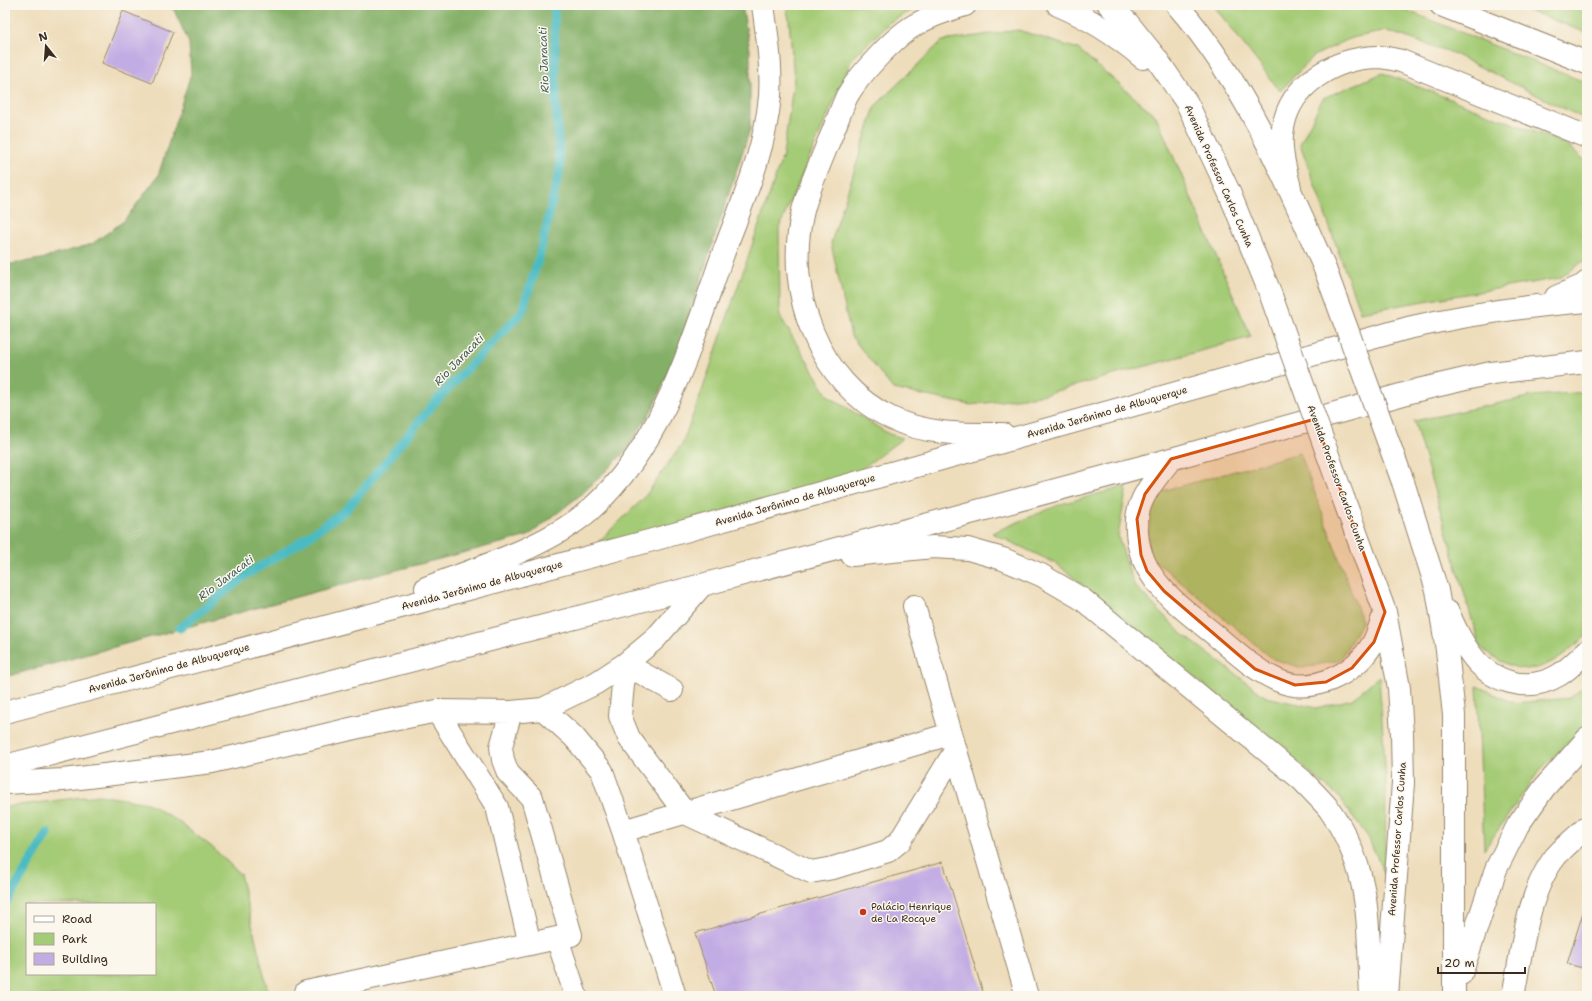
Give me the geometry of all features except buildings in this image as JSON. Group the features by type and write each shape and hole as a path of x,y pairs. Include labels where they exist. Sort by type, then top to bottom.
{"main road":[{"path":"335,625 508,556 562,529 590,510 612,487 644,446 679,375 760,155 770,96 769,43 763,5"},
{"path":"965,5 946,10 914,25 880,54 848,96 802,215 797,267 805,311 823,355 841,380 864,401 891,418 918,428 949,434 1026,435"},
{"path":"1058,5 1079,14 1125,42 1144,58 1187,103"},
{"name":"Avenida Professor Carlos Cunha","path":"1109,5 1127,22 1156,58 1187,103 1229,192 1270,290 1385,612 1399,688 1403,783 1386,996"},
{"path":"1177,5 1226,71 1260,129 1290,188 1325,270 1402,482 1437,590 1448,650 1454,715 1454,994"},
{"path":"1441,5 1587,63"},
{"path":"1290,188 1282,144 1282,129 1288,108 1295,96 1318,75 1337,65 1354,59 1378,57 1401,61 1587,137"},
{"path":"1526,306 1568,293 1587,282"},
{"name":"Avenida Jerônimo de Albuquerque","path":"5,712 649,541 1408,328 1451,318 1526,306 1587,301"},
{"path":"5,766 702,585 1171,459 1418,390 1491,374 1587,362"},
{"path":"1171,459 1153,482 1139,506 1137,538 1147,571 1164,591 1180,606 1255,669 1278,681 1295,685 1311,685 1326,682 1352,668 1365,655 1374,642 1385,612"},
{"path":"789,561 933,547 968,549 1003,559 1042,575 1082,600 1302,780 1328,808 1351,846 1364,884 1370,932 1371,996"},
{"path":"5,783 86,777 212,762 363,726 437,711 511,712 543,709 596,683 625,664 655,639 702,585"},
{"path":"1437,590 1470,653 1481,666 1503,681 1524,684 1548,680 1560,674 1587,651"},
{"path":"914,606 952,743 1027,996"},
{"path":"625,664 672,690"},
{"path":"625,664 620,716 626,732 658,779 685,813 811,872 820,871 888,851 900,841 952,743"},
{"path":"543,709 574,737 602,771 623,831 675,996"},
{"path":"437,711 497,808 530,944"},
{"path":"511,712 502,746 503,760 508,773 523,786 532,798 576,996"},
{"path":"1454,994 1496,869 1518,825 1544,788 1587,739"},
{"path":"623,831 685,813 952,743"},
{"path":"1513,996 1532,904 1539,885 1556,857 1587,827"},
{"path":"306,992 564,937"},
{"path":"1361,996 1370,970"}],"highlighted area":[{"path":"1315,419 1385,612 1374,642 1352,668 1326,682 1295,685 1255,669 1164,591 1147,571 1141,555 1137,519 1145,494 1171,459"}],"green space":[{"path":"168,5 742,5 750,50 750,129 677,352 653,408 625,452 583,493 528,536 366,578 5,677 5,265 41,259 92,244 124,221 158,176 191,74 189,43 174,10"},
{"path":"786,5 922,5 890,22 852,59 779,228 780,316 828,396 889,434 903,438 836,488 596,544 644,498 682,444 702,391 783,155 794,79 789,20"},
{"path":"1213,5 1393,5 1587,83 1587,120 1450,52 1387,31 1351,38 1314,56 1280,91"},
{"path":"1514,5 1587,5 1587,33"},
{"path":"1018,30 1078,49 1156,116 1251,337 1038,396 971,405 893,389 851,336 831,243 875,106 942,41"},
{"path":"1383,73 1566,144 1587,162 1587,256 1585,260 1560,278 1360,312 1300,144 1323,98"},
{"path":"1587,392 1587,635 1560,657 1548,664 1536,668 1524,669 1510,666 1496,659 1480,647 1414,421 1533,396"},
{"path":"1300,453 1362,621 1340,660 1302,668 1273,659 1147,554 1152,494"},
{"path":"1127,486 1118,536 1134,585 1181,633 1266,697 1317,708 1352,699 1379,676 1386,780 1385,875 1368,837 1337,795 1057,564 992,533 1061,504"},
{"path":"1587,684 1587,724 1539,771 1484,850 1477,686 1514,703 1570,698"},
{"path":"99,795 148,803 176,820 212,847 240,874 269,996 5,996 5,807"}],"waterway":[{"name":"Rio Jaracati","path":"180,628 246,575 293,547 346,510 435,402 522,312 539,257 560,169 556,103 554,5"},
{"name":"Rio Jaracati","path":"5,905 48,833"}],"place":[{"name":"Palácio Henrique de La Rocque","path":"863,912"}]}
